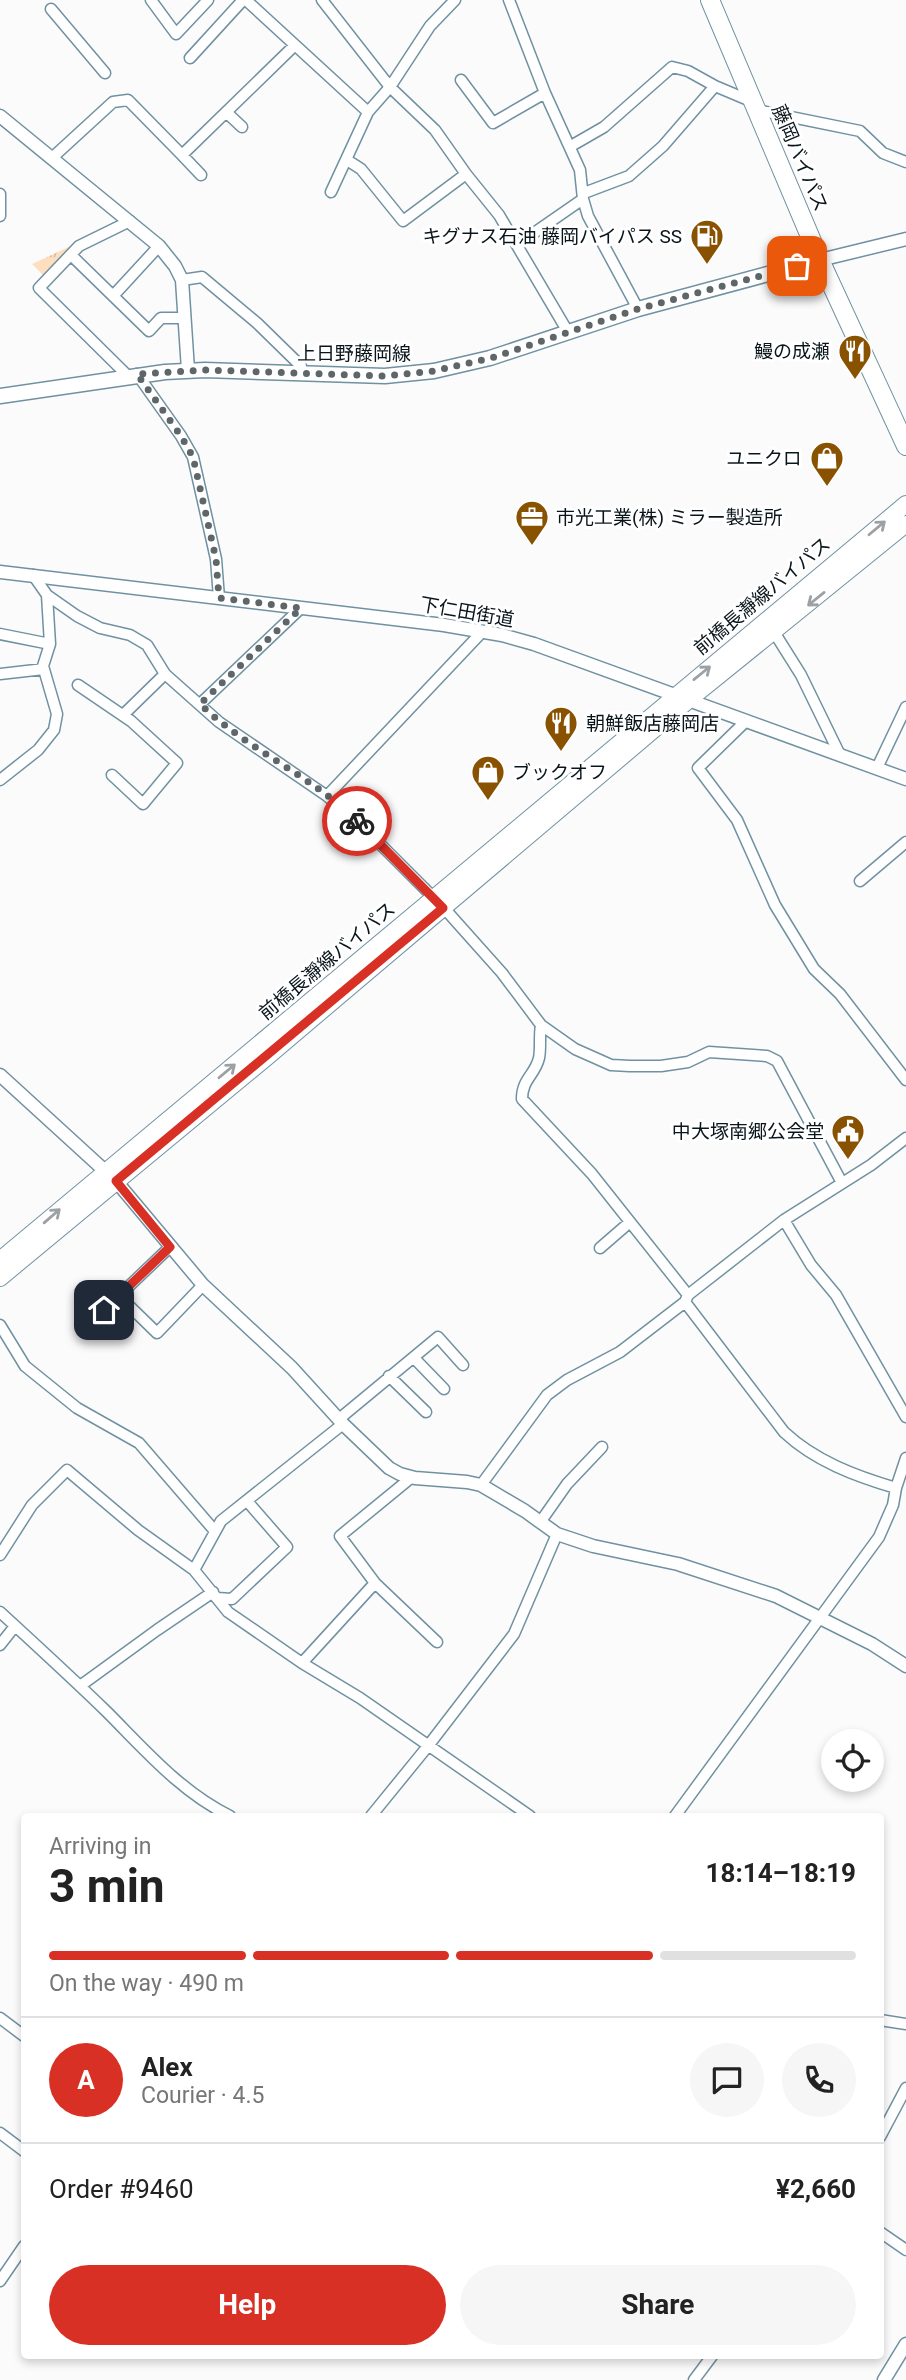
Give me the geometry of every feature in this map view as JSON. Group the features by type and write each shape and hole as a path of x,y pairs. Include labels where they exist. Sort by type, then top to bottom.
{"highway":[{"name":"藤岡バイパス","path":"710,0 820,260 906,446"}],"main road":[{"name":"上日野藤岡線","path":"0,396 132,375 188,370 385,376 434,371 491,358 638,309 820,260"},
{"name":"前橋長瀞線バイパス","path":"0,1260 111,1176 439,904 906,504"},
{"name":"前橋長瀞線バイパス","path":"682,697 774,632 906,524"},
{"name":"前橋長瀞線バイパス","path":"0,1278 111,1176"}],"street":[{"path":"151,0 177,34 208,0"},
{"path":"190,58 245,0 368,111"},
{"path":"322,0 390,88 435,130 499,215 568,331"},
{"path":"331,192 368,111 390,88 430,26 454,0"},
{"path":"509,0 545,93 580,170 583,196 600,240 638,309"},
{"path":"51,9 105,73"},
{"path":"182,155 295,45"},
{"path":"570,146 604,127 672,67 688,71 755,106 860,131 883,153 906,162"},
{"path":"461,80 493,123 545,93"},
{"path":"518,244 583,196 629,176 663,146 715,86"},
{"path":"53,157 113,102 128,100 201,175"},
{"path":"226,112 242,127"},
{"path":"0,116 130,221 159,246 175,266 182,280 188,370"},
{"path":"347,160 361,169 402,221 466,174"},
{"path":"0,194 0,216"},
{"path":"130,221 79,246 39,288 132,375 181,436 193,457 216,559 219,598"},
{"path":"820,260 906,239"},
{"path":"113,296 159,246"},
{"path":"71,255 149,331 160,318 185,318"},
{"path":"182,280 202,277 257,323 301,366 302,372"},
{"name":"下仁田街道","path":"0,572 482,632 534,644 906,779"},
{"path":"33,575 47,595 89,622 100,628 130,635 147,645 165,674 219,722 327,796 354,818 502,973 541,1025 575,1049 611,1065 661,1066 688,1062 709,1052 767,1056 777,1061 842,1184"},
{"path":"0,780 38,750 54,730 57,714 43,666 50,643 47,595"},
{"path":"200,704 301,608"},
{"path":"327,796 482,632"},
{"path":"774,632 801,675 840,755"},
{"path":"0,634 50,643"},
{"path":"0,674 44,669"},
{"path":"123,715 165,674"},
{"path":"78,685 123,715 177,763 143,804 112,775"},
{"path":"877,768 906,707"},
{"path":"745,722 698,768 737,820 775,905 814,970 840,994 906,1080"},
{"path":"860,881 906,842"},
{"path":"541,1025 539,1057 522,1088 522,1099 592,1174 630,1222 784,1432 800,1448 857,1477 895,1488"},
{"path":"0,1075 111,1176 203,1285 292,1368 341,1422 389,1468 412,1477 481,1485 541,1521 557,1534 593,1546 678,1564 776,1596 872,1644 906,1666"},
{"path":"481,1485 547,1395 567,1380 620,1352 784,1220 842,1184 906,1138"},
{"path":"784,1220 811,1265 836,1295 906,1417"},
{"path":"600,1248 630,1222"},
{"path":"104,1310 170,1247"},
{"path":"119,1296 157,1333 203,1285"},
{"path":"0,1325 25,1366 77,1408 139,1443 214,1530"},
{"path":"194,1570 221,1521 438,1337 463,1365"},
{"path":"414,1358 444,1389"},
{"path":"389,1376 426,1412"},
{"path":"541,1521 567,1484 602,1447"},
{"path":"677,1813 879,1537 893,1505 895,1488 906,1458"},
{"path":"0,1555 32,1506 67,1470 138,1530 194,1570 228,1612 526,1813"},
{"path":"412,1477 340,1536 375,1583 437,1643"},
{"path":"80,1686 156,1630 215,1595 232,1599 287,1547 247,1501"},
{"path":"373,1813 514,1634 557,1534"},
{"path":"302,1662 375,1583"},
{"path":"0,1612 181,1786 223,1813"},
{"path":"0,1645 15,1626"},
{"path":"0,2018 21,2033"},
{"path":"884,2021 906,2024"},
{"path":"884,2129 906,2088"},
{"path":"0,2133 21,2149"},
{"path":"884,2235 906,2250"},
{"path":"0,2281 21,2250"},
{"path":"884,2380 906,2344"},
{"path":"710,2359 697,2376 712,2380"}],"green space":[{"path":"75,244 44,276 32,264"}],"way so far":[{"path":"357,821 327,796 219,722 200,704 301,608 219,598 216,559 193,457 137,374 205,370 385,376 434,371 491,358 638,309 797,266"}],"place":[{"name":"キグナス石油 藤岡バイパス SS","path":"707,266"},
{"name":"鰻の成瀬","path":"855,381"},
{"name":"ユニクロ","path":"827,488"},
{"name":"市光工業(株) ミラー製造所","path":"532,547"},
{"name":"朝鮮飯店藤岡店","path":"561,753"},
{"name":"ブックオフ","path":"488,802"},
{"name":"中大塚南郷公会堂","path":"848,1161"}],"route":[{"path":"104,1310 170,1247 116,1181 443,908 357,821"}]}
